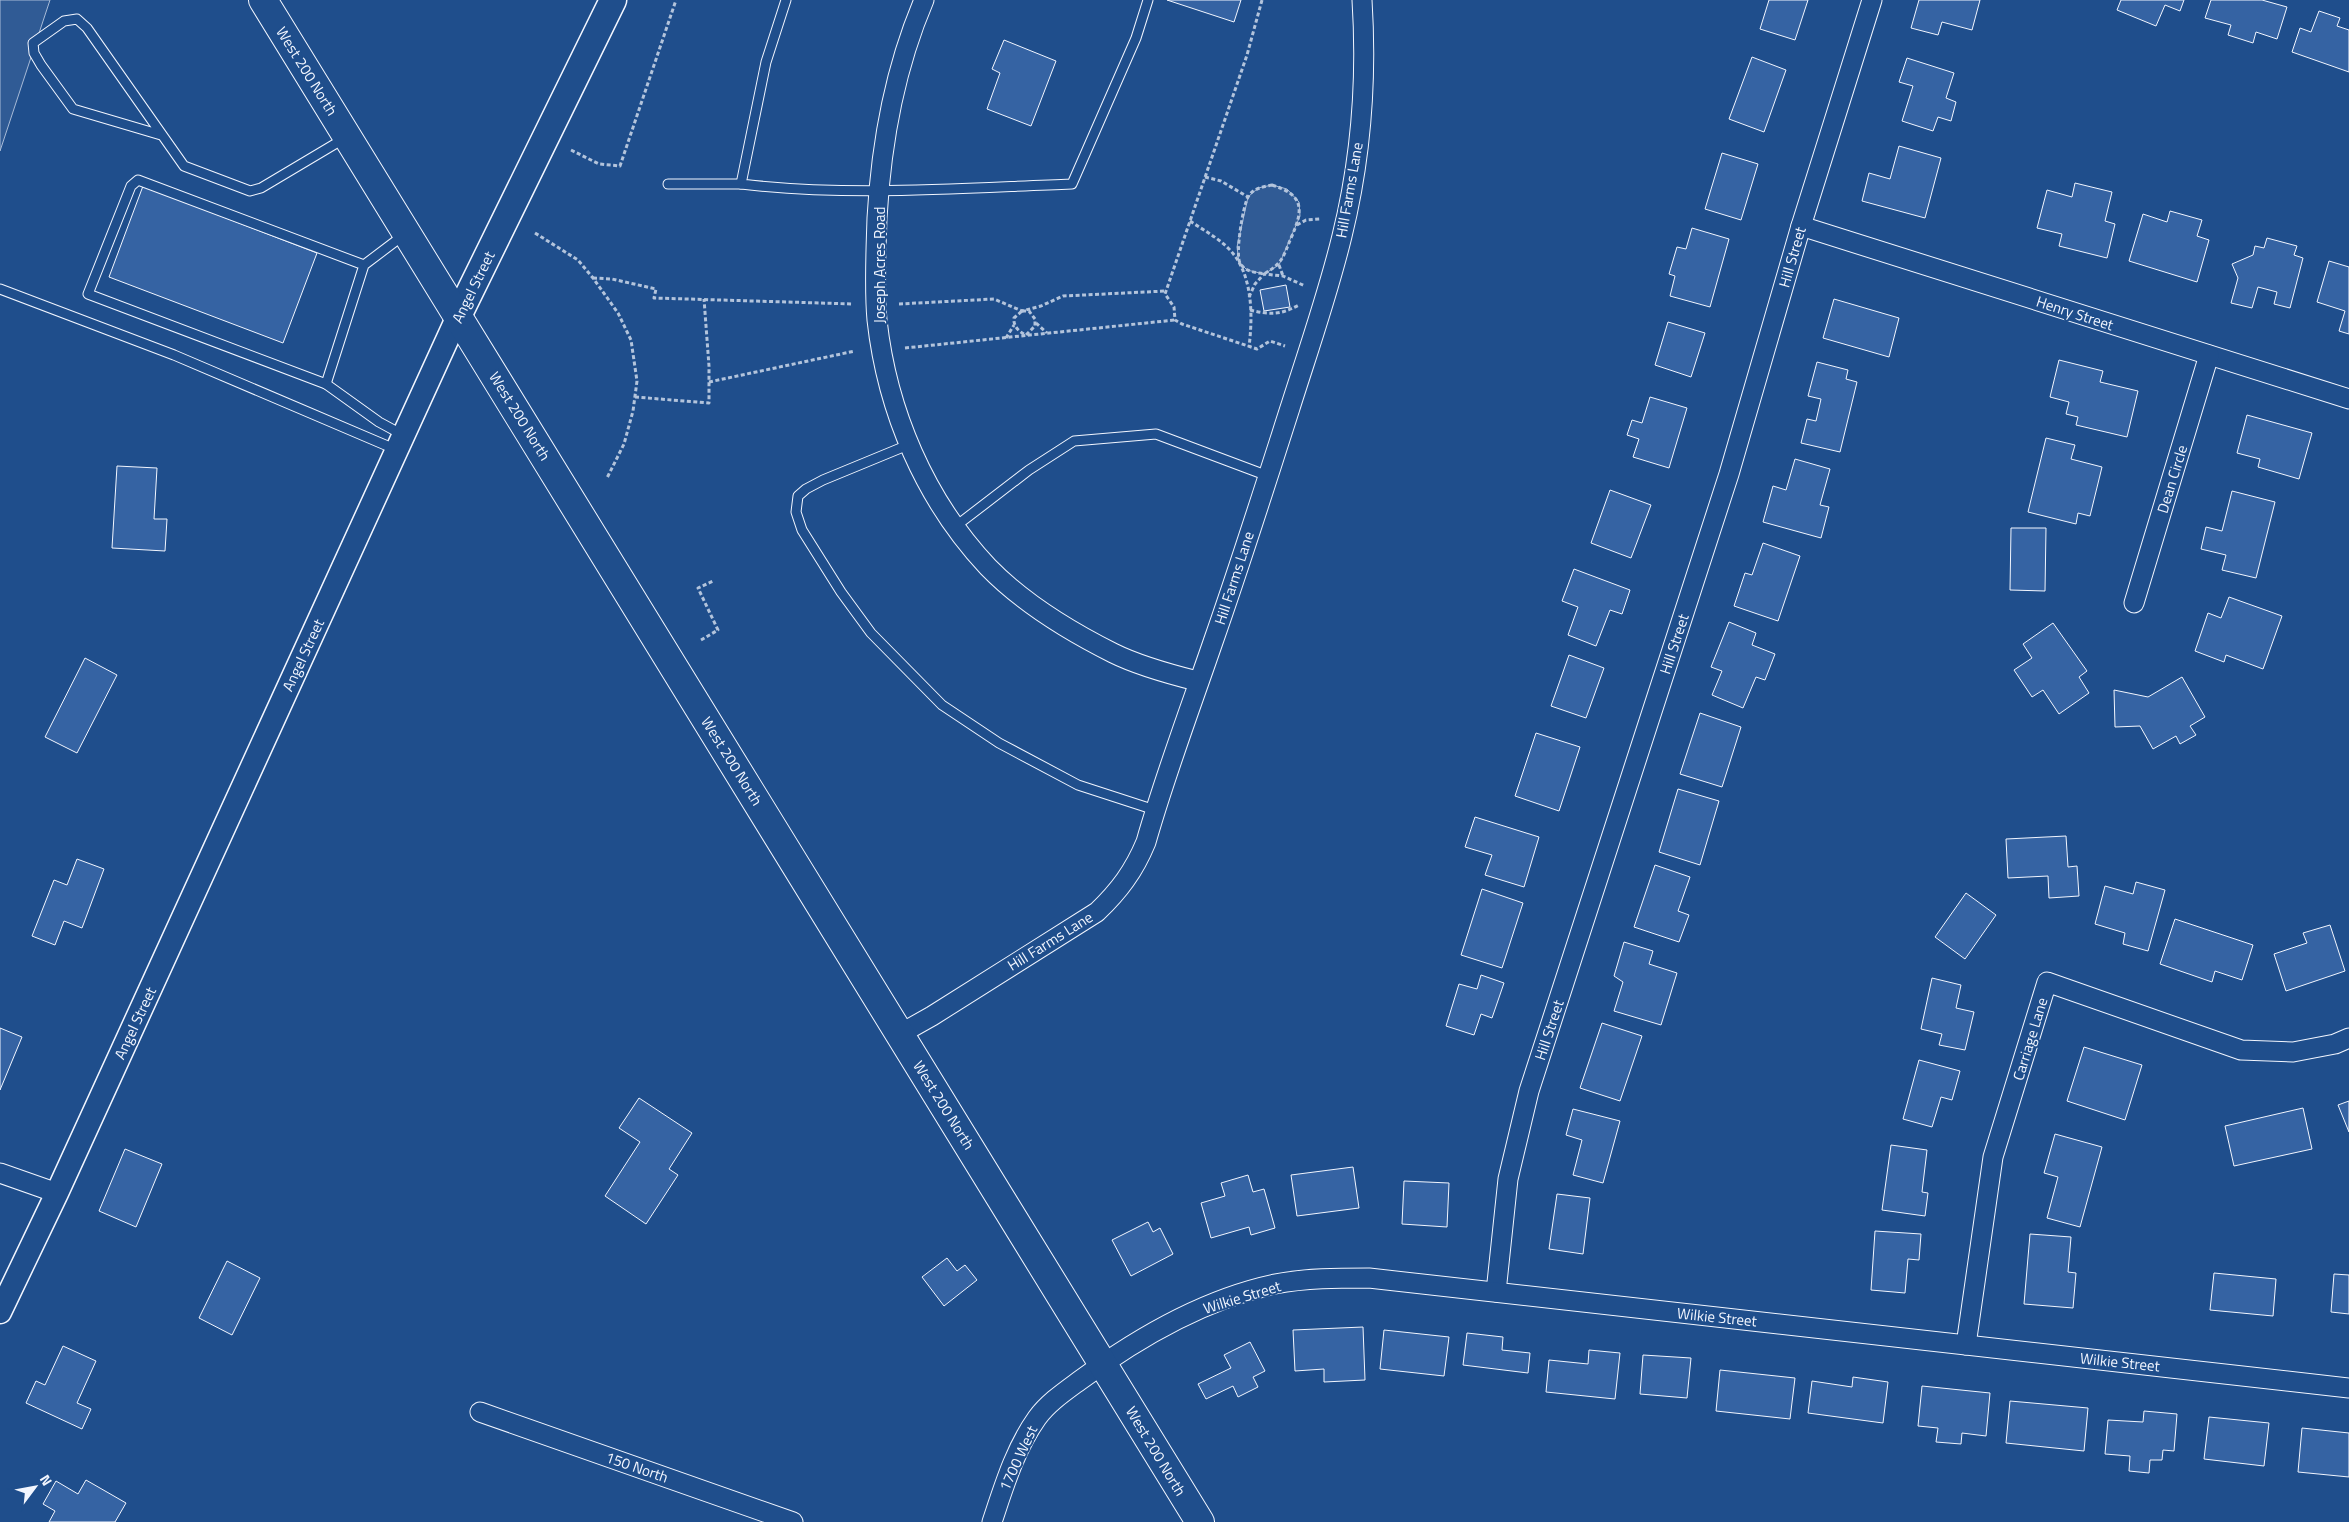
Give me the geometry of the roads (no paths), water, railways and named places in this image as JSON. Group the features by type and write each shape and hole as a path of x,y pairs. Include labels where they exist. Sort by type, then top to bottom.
{"main road":[{"name":"West 200 North","path":"263,0 1200,1522"},
{"name":"Angel Street","path":"458,316 613,0"}],"street":[{"name":"Joseph Acres Road","path":"924,0 907,48 892,103 879,191 876,255 877,320 888,383 908,445 929,487 956,526 989,567 1030,602 1072,631 1115,654 1162,672 1197,681"},
{"name":"Hill Farms Lane","path":"900,1034 932,1016 1097,912 1118,892 1135,867 1146,842 1197,681 1212,644 1326,296 1342,234 1354,175 1360,119 1364,45 1362,0"},
{"name":"Hill Street","path":"1496,1292 1508,1179 1529,1091 1729,474 1801,226 1872,0"},
{"name":"Henry Street","path":"1801,226 2349,399"},
{"name":"Angel Street","path":"0,1312 57,1193 458,316"},
{"name":"Dean Circle","path":"2134,604 2210,355"},
{"name":"Carriage Lane","path":"1966,1345 1993,1157 2047,982 2241,1050 2293,1052 2335,1044 2349,1038"},
{"path":"0,1173 57,1193"},
{"name":"Wilkie Street","path":"1103,1364 1184,1316 1232,1297 1275,1284 1320,1278 1369,1278 2349,1388"},
{"name":"1700 West","path":"992,1522 1014,1460 1038,1417 1056,1398 1103,1364"},
{"name":"150 North","path":"480,1412 793,1522"}],"lane":[{"path":"741,184 766,62 786,0"},
{"path":"668,184 741,184 782,189 879,191 1072,184 1136,38 1148,0"},
{"path":"161,135 73,108 41,65 34,53 32,43 64,21 77,19 87,28 184,166 250,191 261,188 347,136"},
{"path":"364,265 138,180 131,186 88,294 326,384 379,422 400,443"},
{"path":"326,384 364,265 407,233"},
{"path":"0,289 400,443"},
{"path":"956,526 1029,470 1074,441 1156,434 1268,476"},
{"path":"908,445 824,480 806,489 798,496 796,512 802,530 841,592 871,632 942,705 999,743 1078,785 1155,810"}]}
